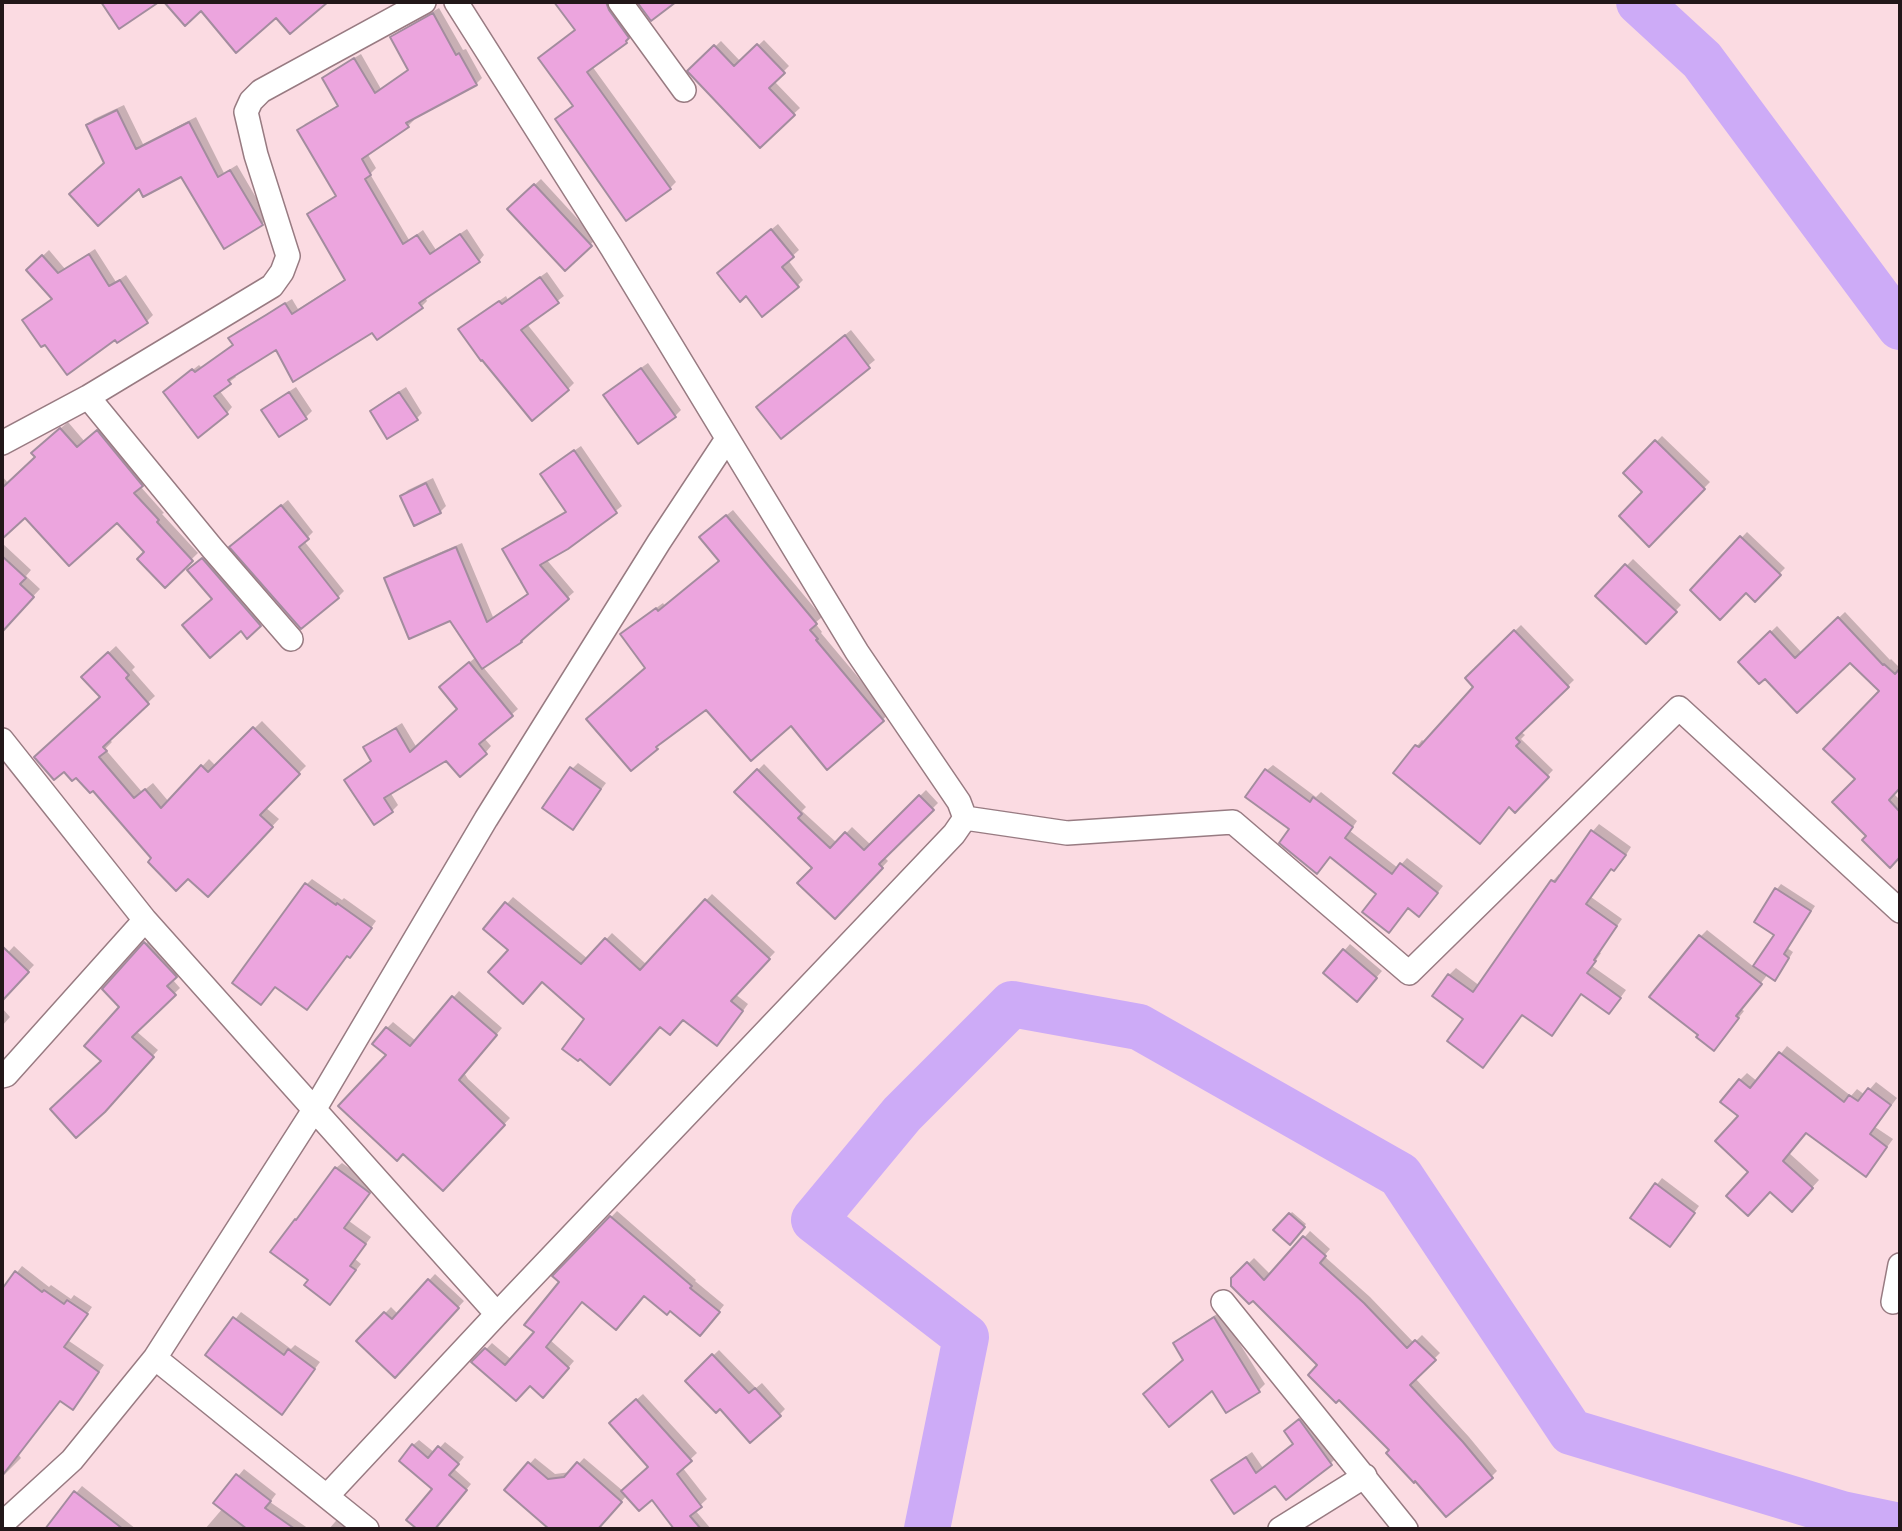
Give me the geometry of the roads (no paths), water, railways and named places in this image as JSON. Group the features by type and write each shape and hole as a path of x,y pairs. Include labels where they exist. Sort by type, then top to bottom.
{"street":[{"path":"2,443 88,397 272,286 282,272 288,256 256,155 246,112 251,100 261,91 424,2"},
{"path":"456,2 612,248 857,652 959,802 965,818"},
{"path":"620,2 684,90"},
{"path":"88,397 291,639"},
{"path":"2,1524 72,1460 155,1357 314,1111 486,819 659,542 727,439"},
{"path":"965,818 1067,833 1233,822 1409,973 1679,708 1900,911"},
{"path":"2,740 145,920 496,1314"},
{"path":"327,1496 496,1314 954,834 965,818"},
{"path":"2,1076 6,1075 145,920"},
{"path":"1893,1302 1900,1265"},
{"path":"1223,1302 1406,1529"},
{"path":"155,1357 367,1529"},
{"path":"1280,1529 1364,1476"}],"waterway":[{"path":"1639,2 1702,60 1900,327"},
{"path":"927,1529 966,1337 814,1220 902,1114 1012,1004 1139,1027 1400,1175 1571,1432 1842,1514 1900,1526"}]}
